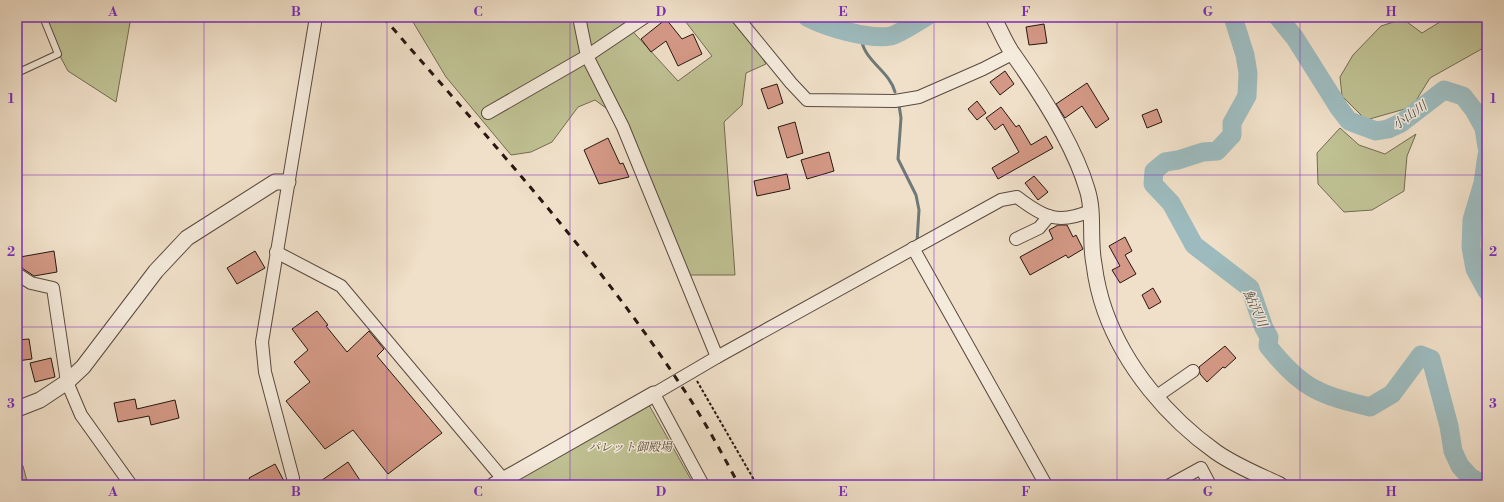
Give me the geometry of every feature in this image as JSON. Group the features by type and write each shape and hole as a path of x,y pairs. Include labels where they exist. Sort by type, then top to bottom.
{"street":[{"path":"293,485 288,456 265,372 262,342 316,17"},
{"path":"579,17 587,56 623,127 716,357"},
{"path":"488,113 587,56 645,17"},
{"path":"737,17 791,83 808,100 895,101 919,97 983,69 1012,54"},
{"path":"993,17 1012,54 1024,68 1060,129 1088,190 1093,263 1105,311 1125,355 1157,396 1185,428 1217,452 1247,470 1280,485"},
{"path":"17,409 40,400 67,382 83,367 156,271 187,238 275,182 288,182"},
{"path":"276,252 341,286 502,483 716,357 1001,200 1016,197 1037,212 1057,219 1083,214 1090,211"},
{"path":"1016,240 1038,228 1049,216"},
{"path":"912,248 1046,485"},
{"path":"17,274 31,283 53,288 67,382 81,415 131,485"},
{"path":"1157,396 1193,371"},
{"path":"654,394 703,485"},
{"path":"1170,485 1201,468 1210,485"}],"lane":[{"path":"17,73 58,54 43,17"}],"path":[{"path":"692,371 757,485"}],"green space":[{"path":"39,17 131,17 116,102 68,71"},
{"path":"410,17 635,17 626,24 678,81 712,56 682,17 737,17 766,64 746,73 742,105 724,122 735,275 688,275 645,170 629,125 595,100 578,107 552,142 531,152 511,155 446,77"},
{"path":"1448,17 1487,17 1487,46 1430,78 1412,107 1366,120 1342,96 1340,77 1353,55 1381,26 1403,19 1422,33"},
{"path":"1340,128 1359,145 1385,154 1416,134 1407,156 1404,191 1372,210 1344,212 1318,184 1317,153"},
{"name":"パレット御殿場","path":"644,396 694,485 512,485 508,477"},
{"path":"17,460 23,466 28,485 17,485"}],"building":[{"path":"666,19 682,39 693,34 702,54 678,66 666,41 651,52 641,39"},
{"path":"1044,24 1047,43 1029,45 1026,27"},
{"path":"1005,71 1014,84 1000,95 990,82"},
{"path":"1087,83 1109,119 1096,128 1082,106 1065,118 1056,104"},
{"path":"777,84 783,103 768,109 761,89"},
{"path":"977,101 986,113 977,120 968,109"},
{"path":"1001,107 1016,127 1019,125 1031,145 1046,136 1053,148 998,179 992,168 1019,152 1003,124 995,130 986,118"},
{"path":"1157,109 1162,122 1147,128 1142,115"},
{"path":"795,122 803,153 787,158 778,127"},
{"path":"608,138 620,164 623,163 629,177 599,184 584,150"},
{"path":"829,152 834,171 807,179 801,160"},
{"path":"787,174 790,189 757,196 754,181"},
{"path":"1034,176 1048,192 1038,200 1025,183"},
{"path":"1058,225 1067,225 1073,237 1076,235 1083,249 1068,258 1066,255 1030,275 1020,257 1053,239 1049,230"},
{"path":"1125,237 1132,251 1125,255 1136,274 1120,283 1112,270 1120,266 1109,246"},
{"path":"54,251 57,272 34,276 22,268 20,257"},
{"path":"255,251 265,268 237,284 227,268"},
{"path":"1153,288 1161,302 1149,309 1142,295"},
{"path":"317,311 328,325 326,326 347,352 369,331 384,349 377,356 442,433 388,474 353,430 325,449 286,401 310,382 294,362 308,350 292,329"},
{"path":"29,339 32,359 17,361 17,340"},
{"path":"1225,346 1236,358 1225,368 1223,367 1207,382 1200,374 1199,367"},
{"path":"51,358 55,377 35,382 30,363"},
{"path":"135,399 137,409 175,400 179,418 151,425 149,416 118,422 114,403"},
{"path":"348,462 363,485 315,485"},
{"path":"275,464 284,481 276,485 253,485 249,478"}],"waterway":[{"name":"鮎沢川","path":"807,17 825,25 848,32 882,37 895,35 926,17"},
{"name":"鮎沢川","path":"1233,17 1245,55 1248,73 1247,96 1232,123 1232,135 1217,151 1203,152 1178,160 1165,162 1154,171 1153,184 1171,203 1194,245 1250,288 1264,328 1269,337 1268,346 1291,372 1312,388 1324,394 1370,407 1392,394 1421,355 1431,359 1449,426 1453,451 1460,466 1470,477 1484,485"},
{"name":"小山川","path":"1278,17 1295,38 1339,108 1349,121 1376,131 1388,129 1401,123 1444,90 1463,96 1474,110 1484,128 1487,147"},
{"path":"861,33 865,50 887,77 895,92"},
{"path":"899,105 901,118 898,159 916,195 919,210 917,242"},
{"name":"小山川","path":"1487,155 1483,183 1472,220 1471,247 1475,269 1487,291"}],"railway":[{"path":"383,17 536,194 610,286 645,333 695,406 739,485"}]}
